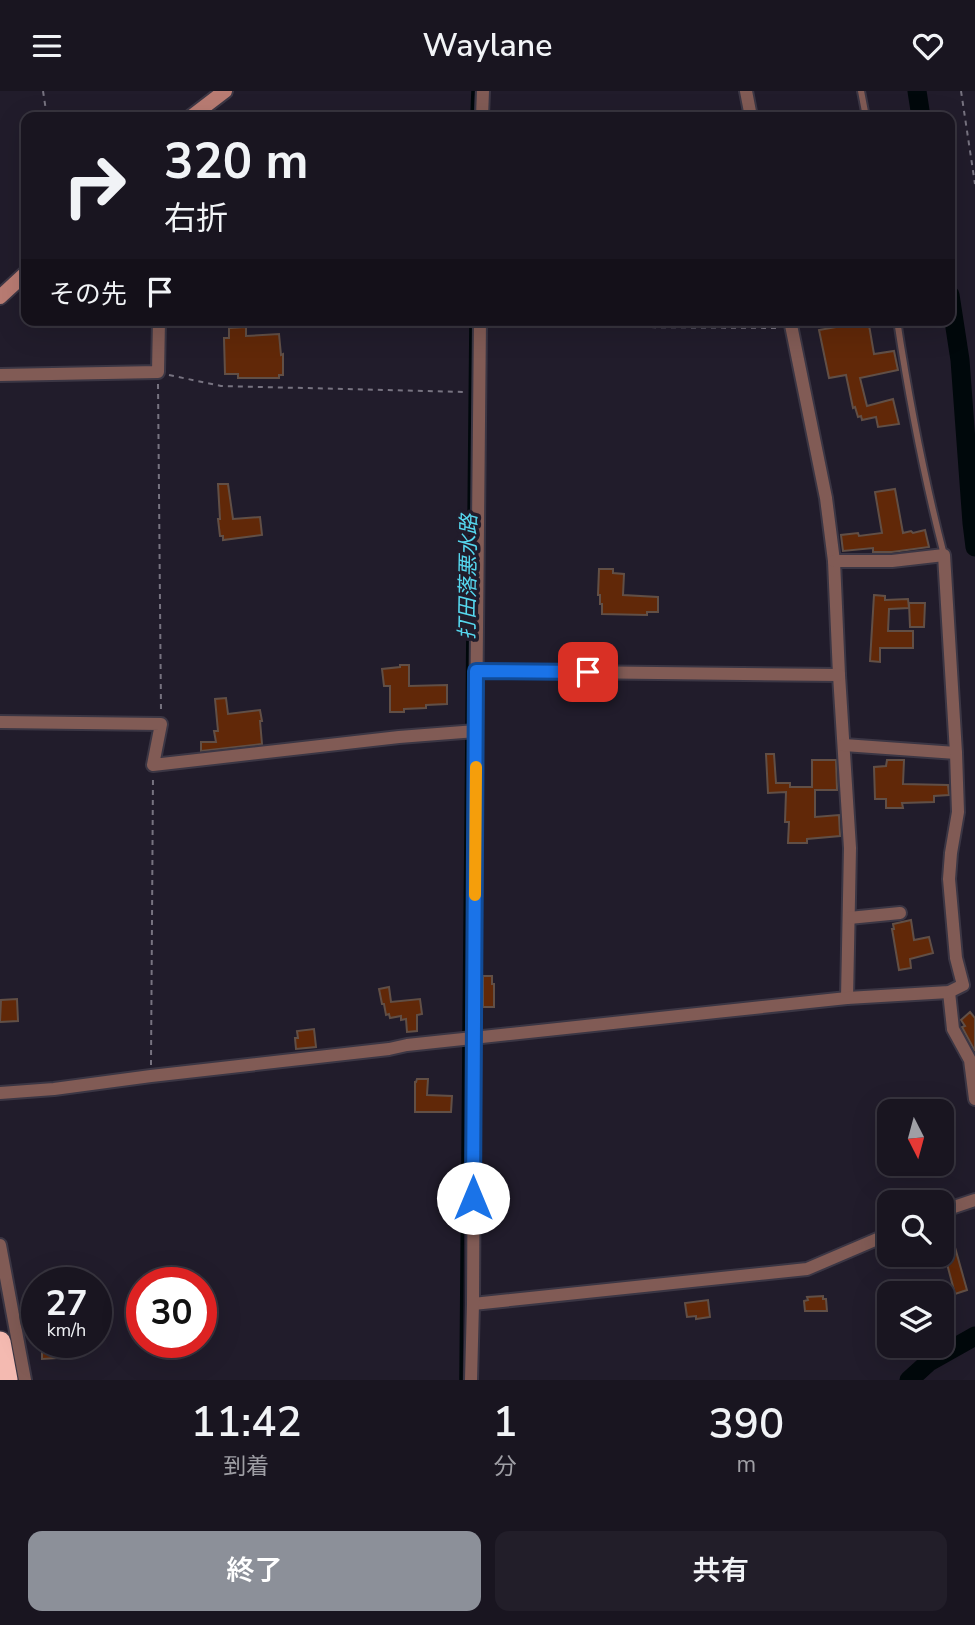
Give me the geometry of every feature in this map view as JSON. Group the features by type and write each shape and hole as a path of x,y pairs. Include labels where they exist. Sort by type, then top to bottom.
{"highway":[{"path":"0,1342 7,1380"}],"main road":[{"path":"198,112 225,91"},
{"path":"0,297 21,278"}],"street":[{"path":"482,112 483,91"},
{"path":"746,91 750,112"},
{"path":"0,375 158,372 159,326"},
{"path":"471,1380 480,326"},
{"path":"790,326 827,499 834,561 850,848 846,998"},
{"path":"0,1093 54,1089 376,1051 407,1045 846,998 948,992 963,985 956,958 949,879 958,812 944,555 892,561 834,561"},
{"path":"476,671 839,675"},
{"path":"0,722 160,724 153,765 476,731"},
{"path":"844,745 956,753"},
{"path":"849,918 900,913"},
{"path":"948,992 953,1029 970,1060 975,1099"},
{"path":"954,1206 975,1200"},
{"path":"473,1304 807,1269 877,1239"},
{"path":"0,1245 25,1380"}],"lane":[{"path":"861,91 865,112"},
{"path":"898,326 931,503 944,555"}],"path":[{"path":"43,91 46,112"},
{"path":"961,91 975,184"},
{"path":"160,724 158,372 221,386 478,391"},
{"path":"150,1076 153,765"}],"building":[{"path":"842,326 869,326 874,354 894,351 898,370 860,378 867,406 893,399 899,424 878,427 876,417 862,420 861,416 858,417 855,407 853,408 846,375 829,378 819,330"},
{"path":"246,327 246,336 279,334 283,375 279,375 279,378 238,378 238,374 225,374 224,338 229,338 229,328"},
{"path":"218,484 228,484 233,519 260,517 262,535 223,540 218,519"},
{"path":"895,489 903,533 925,530 929,547 892,552 873,552 873,548 843,551 841,535 882,533 875,492"},
{"path":"599,569 613,569 613,573 624,574 623,595 658,597 658,612 647,612 647,615 602,614 598,595"},
{"path":"874,595 885,596 885,600 908,599 909,608 889,609 888,631 913,631 913,648 880,648 880,662 870,661"},
{"path":"909,603 925,603 924,627 910,627"},
{"path":"409,665 409,686 447,685 447,704 390,712 390,686 384,686 382,669"},
{"path":"226,698 228,714 260,710 262,744 201,751 201,742 216,742 214,731 218,731 215,699"},
{"path":"766,754 774,754 776,783 790,783 790,787 812,787 812,760 836,760 837,790 815,790 815,817 839,815 840,836 807,839 807,843 788,843 789,822 785,822 786,792 768,793"},
{"path":"887,760 904,760 903,784 948,785 949,795 934,796 934,802 902,803 903,808 886,808 886,799 875,799 874,767 886,766"},
{"path":"911,920 914,940 929,937 933,953 910,959 911,968 899,970 893,924"},
{"path":"483,976 492,976 494,1007 483,1007"},
{"path":"389,987 391,1002 420,999 422,1014 417,1015 417,1031 407,1032 406,1019 401,1020 401,1016 390,1018 389,1014 386,1015 379,989"},
{"path":"17,999 18,1021 0,1022 1,1000"},
{"path":"970,1012 975,1018 975,1051 961,1020"},
{"path":"314,1029 316,1047 296,1049 297,1031"},
{"path":"417,1079 428,1079 427,1095 452,1096 451,1112 415,1112"},
{"path":"954,1244 967,1290 955,1294 954,1281 952,1281 948,1267 954,1267"},
{"path":"823,1296 823,1299 826,1299 827,1311 805,1311 804,1301 808,1300 807,1297"},
{"path":"708,1300 710,1317 687,1317 685,1303"}],"waterway":[{"name":"打田落悪水路","path":"472,112 473,91"},
{"path":"917,91 920,112"},
{"name":"打田落悪水路","path":"464,1035 471,326"},
{"path":"955,326 960,360 975,547"},
{"name":"打田落悪水路","path":"461,1380 464,1043"},
{"path":"909,1380 929,1362 975,1336"}],"slow traffic":[{"path":"475,895 476,767"}],"route":[{"path":"473,1198 476,671 588,672"}]}
